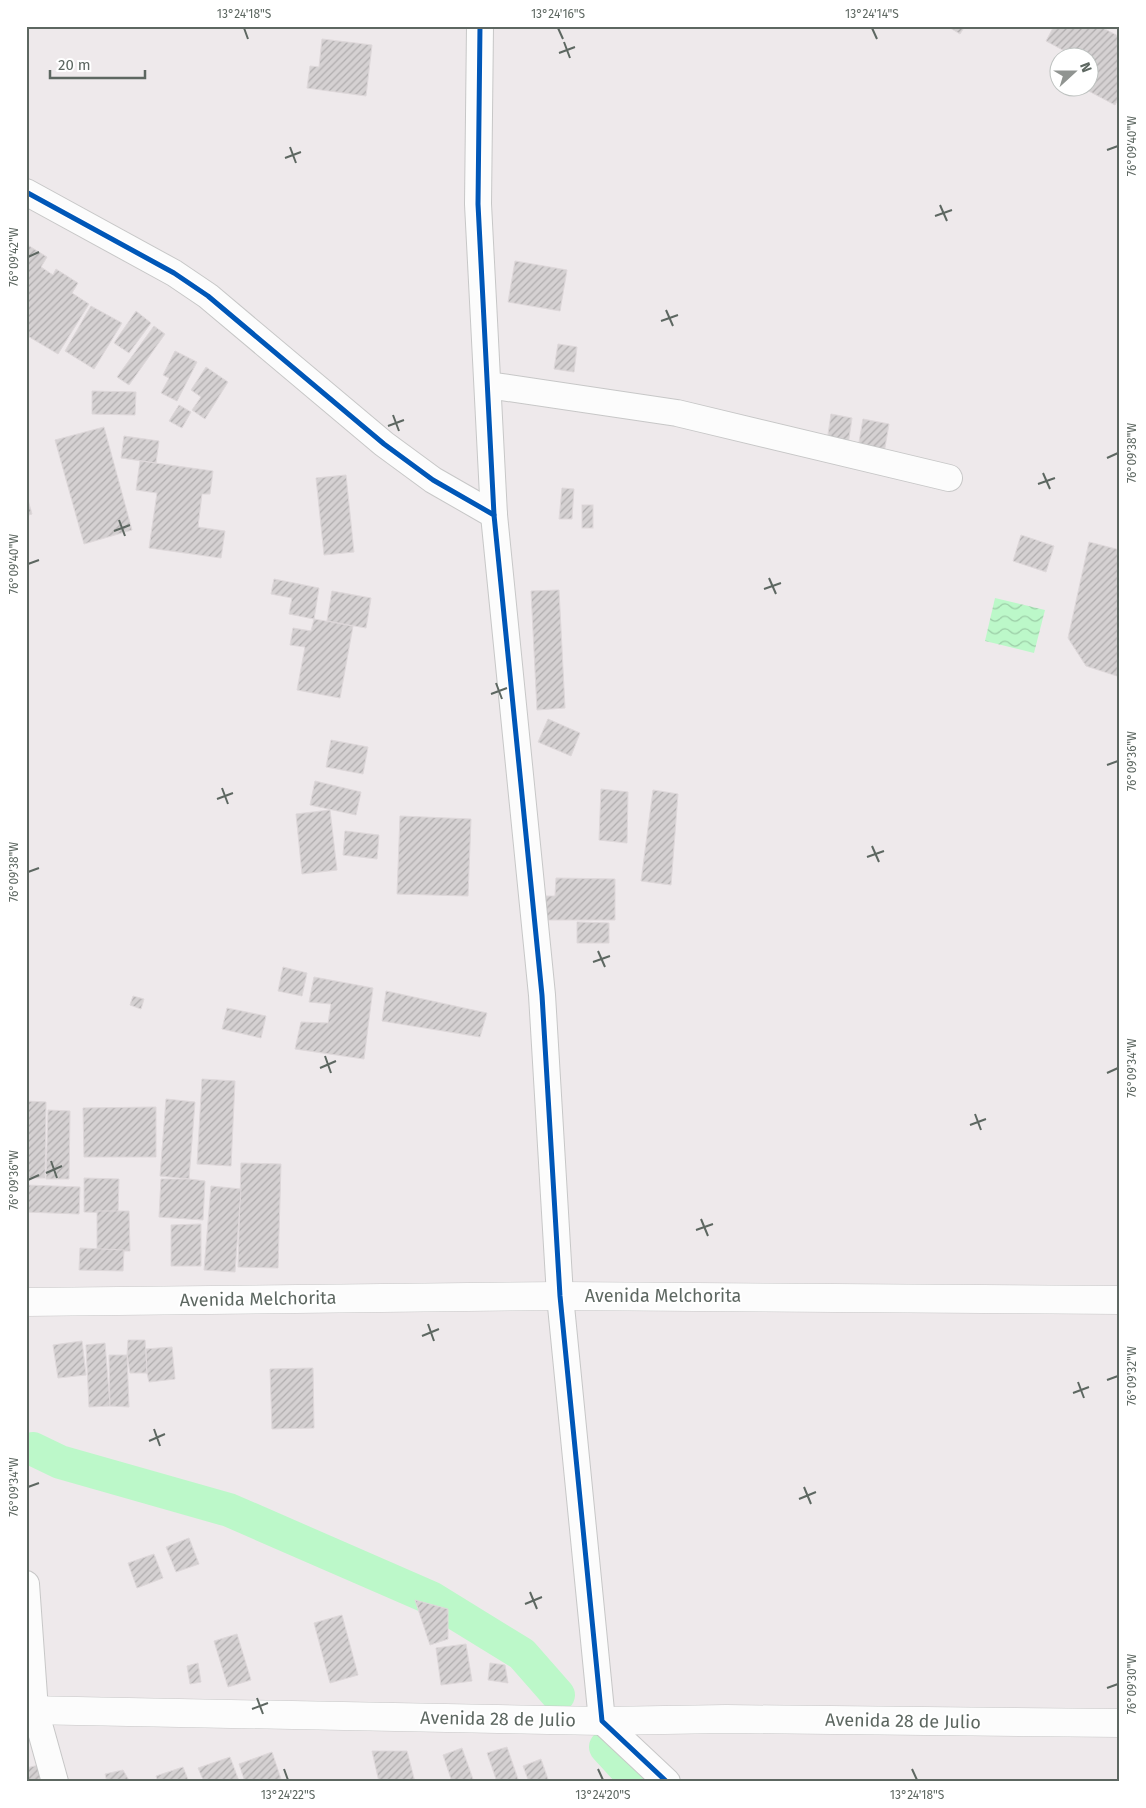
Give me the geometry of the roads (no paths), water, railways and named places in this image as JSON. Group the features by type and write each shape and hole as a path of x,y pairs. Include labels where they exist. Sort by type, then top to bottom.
{"main road":[{"name":"Avenida Melchorita","path":"26,1302 560,1296 1120,1300"},
{"name":"Avenida 28 de Julio","path":"31,1710 602,1721 726,1719 1120,1723"}],"street":[{"path":"480,26 478,204 494,515 542,995 560,1296 602,1721 667,1782"},
{"path":"26,192 174,273 208,296 384,444 432,480 494,515"},
{"path":"488,385 677,412 949,478"},
{"path":"26,1584 31,1710 55,1782"}],"water":[{"path":"995,598 1045,610 1034,653 985,641"}],"waterway":[{"path":"33,1449 60,1462 229,1510 431,1598 522,1654 558,1695"},
{"path":"606,1747 638,1782"}]}
